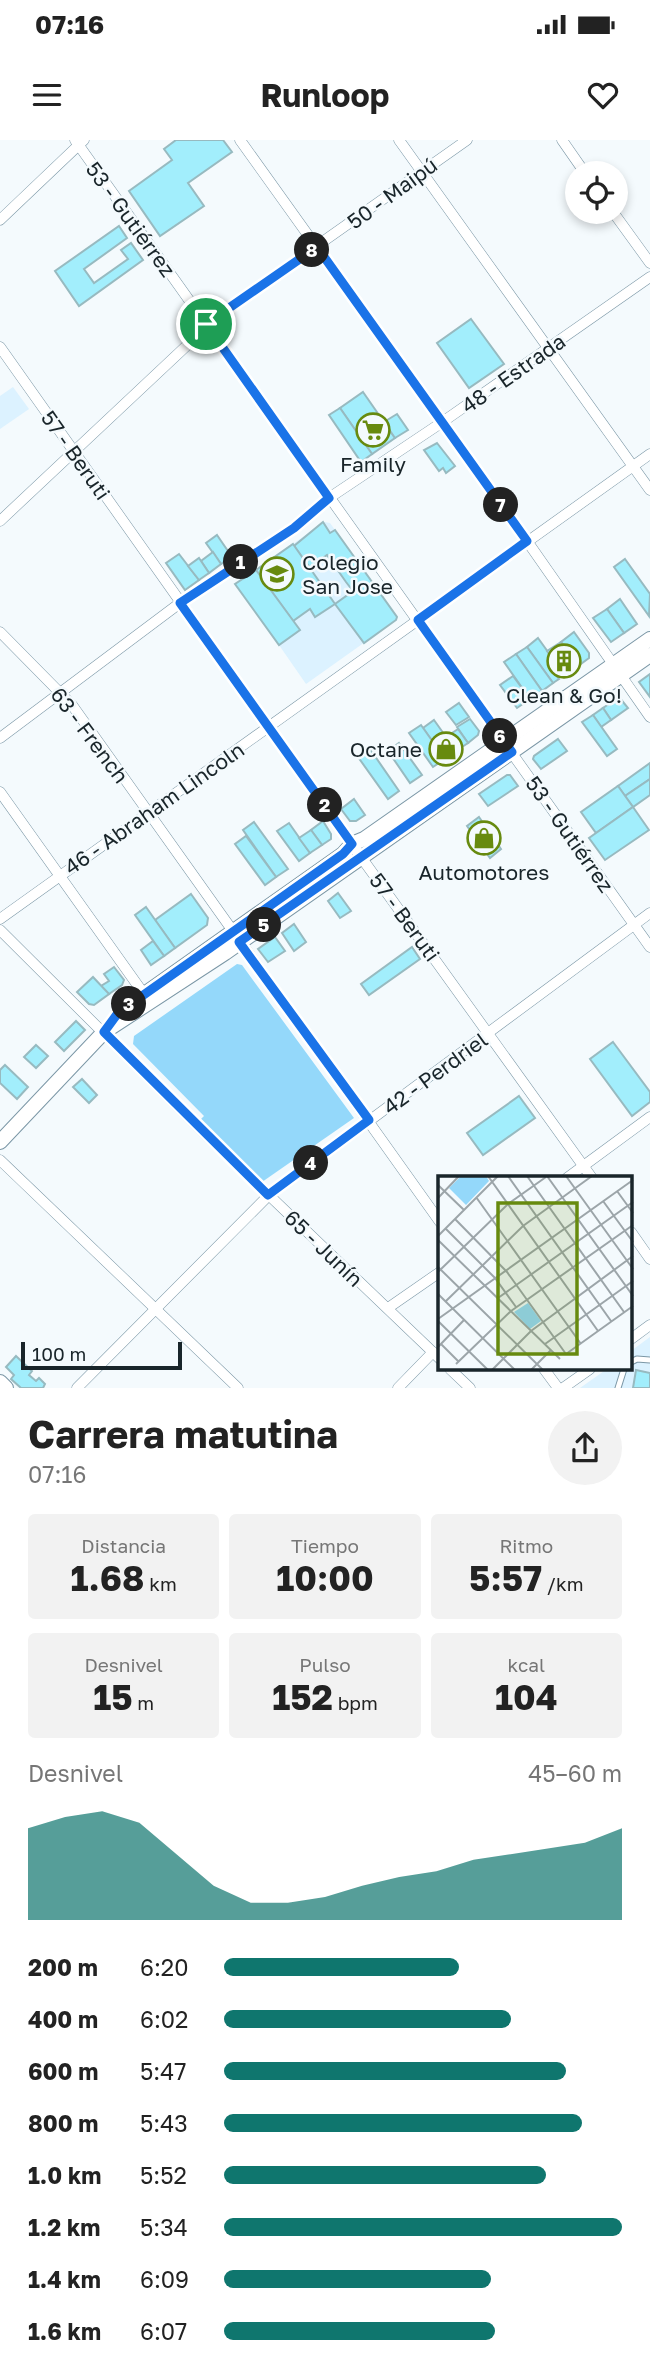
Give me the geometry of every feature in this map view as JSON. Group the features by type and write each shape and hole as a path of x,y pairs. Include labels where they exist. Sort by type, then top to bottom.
{"main road":[{"path":"0,1142 104,1032 146,998 361,857 508,747 616,671 650,639"},
{"path":"616,671 650,655"},
{"path":"236,937 343,854 352,844 508,747"},
{"path":"0,1382 6,1388"}],"street":[{"path":"240,140 650,718"},
{"path":"399,140 650,490"},
{"name":"50 - Maipú","path":"0,521 198,335 206,324 467,140"},
{"path":"562,140 577,161"},
{"path":"0,220 79,142"},
{"name":"53 - Gutiérrez","path":"79,142 650,947"},
{"path":"622,224 650,263"},
{"name":"48 - Estrada","path":"0,738 180,603 294,528 329,498 650,277"},
{"name":"57 - Beruti","path":"0,347 590,1176"},
{"name":"46 - Abraham Lincoln","path":"0,919 650,454"},
{"name":"63 - French","path":"0,632 62,693 438,1219"},
{"path":"0,793 146,998"},
{"name":"42 - Perdriel","path":"77,1388 268,1195 650,913"},
{"name":"65 - Junín","path":"0,930 268,1195 436,1356"},
{"path":"570,1176 650,1117"},
{"path":"0,1160 238,1388"},
{"path":"632,1233 650,1259"},
{"path":"388,1308 438,1273"},
{"path":"632,1338 650,1325"},
{"path":"398,1388 436,1356"},
{"path":"451,1370 470,1388"},
{"path":"545,1370 560,1388 588,1370"}],"lane":[{"path":"632,1362 650,1360"},
{"path":"618,1388 624,1370"}],"shaded area":[{"path":"13,387 29,409 0,429 0,396"},
{"path":"324,522 330,523 397,617 306,684 279,645 300,629 256,570"},
{"path":"237,964 242,965 354,1118 262,1182 200,1120 204,1116 133,1044 134,1036"},
{"path":"650,1337 650,1388 580,1388 606,1370 632,1370 632,1350"}],"building":[{"path":"176,140 223,140 232,152 188,183 204,206 160,236 129,191 172,160 164,149"},
{"path":"119,226 127,238 84,269 94,283 128,259 121,250 131,243 143,260 79,306 55,271"},
{"path":"471,319 504,364 469,388 437,343"},
{"name":"Family","path":"363,392 395,438 372,454 340,408"},
{"path":"340,408 372,454 361,462 329,415"},
{"path":"397,414 408,430 395,438 384,422"},
{"path":"437,443 455,466 446,473 443,468 439,471 424,450"},
{"path":"323,522 330,533 335,530 397,617 364,643 335,604 353,591 327,555 310,568 294,546"},
{"path":"217,535 232,557 221,564 206,543"},
{"path":"293,544 335,604 315,617 310,609 293,621 256,570"},
{"path":"213,552 221,564 209,573 201,561"},
{"path":"179,554 199,580 185,590 166,563"},
{"path":"199,558 209,573 199,580 188,566"},
{"path":"625,559 650,594 649,616 614,567"},
{"path":"256,570 300,630 279,645 235,584"},
{"path":"620,599 637,624 624,633 607,609"},
{"path":"607,609 624,633 611,642 593,618"},
{"path":"574,632 589,653 589,658 578,666 571,656 575,653 572,648 568,651 561,642"},
{"path":"538,638 561,670 555,674 559,679 553,683 527,647"},
{"name":"Clean & Go!","path":"561,642 578,666 564,675 547,651"},
{"path":"527,647 553,683 542,691 516,654"},
{"path":"516,654 542,691 530,699 504,662"},
{"path":"650,674 650,697 639,682"},
{"path":"513,676 530,699 517,708 500,685"},
{"path":"619,697 628,708 611,720 603,708"},
{"path":"459,703 469,717 456,725 446,712"},
{"path":"603,708 611,720 601,727 593,715"},
{"path":"593,715 617,749 607,756 582,722"},
{"path":"470,719 479,731 468,743 457,727"},
{"path":"434,720 456,751 445,759 423,728"},
{"path":"421,725 445,759 433,767 409,733"},
{"path":"458,729 468,743 456,751 446,737"},
{"path":"558,739 567,751 541,769 533,759 534,756"},
{"path":"399,743 422,775 410,783 388,751"},
{"path":"370,749 399,791 388,799 358,757"},
{"path":"650,763 650,779 625,796 618,786"},
{"path":"510,775 518,786 488,806 479,794"},
{"path":"650,779 650,795 633,807 625,796"},
{"path":"618,786 633,807 596,833 581,812"},
{"path":"354,799 365,815 356,821 350,821 341,809"},
{"path":"633,807 649,830 605,860 589,838"},
{"name":"Automotores","path":"479,817 501,849 490,858 467,826"},
{"path":"323,821 331,839 322,845 311,830"},
{"path":"254,822 288,869 276,877 243,830"},
{"path":"289,823 310,853 299,861 277,831"},
{"path":"311,830 322,845 310,853 299,838"},
{"path":"246,836 276,877 265,885 235,844"},
{"path":"338,893 351,911 340,918 328,901"},
{"path":"191,894 208,918 207,925 175,948 155,920"},
{"path":"146,907 175,948 164,956 135,915"},
{"path":"294,924 306,942 294,951 282,933"},
{"path":"275,937 285,951 268,962 258,949"},
{"path":"153,941 164,956 151,965 141,950"},
{"path":"412,947 420,959 369,995 361,984"},
{"path":"114,967 124,980 122,985 109,994 101,986 109,981 104,974"},
{"path":"93,977 109,994 94,1005 89,1004 77,992"},
{"path":"76,1021 85,1030 64,1051 55,1042"},
{"path":"613,1042 650,1092 650,1102 632,1116 590,1059"},
{"path":"36,1045 48,1056 36,1068 24,1057"},
{"path":"5,1065 28,1087 17,1099 0,1083 0,1070"},
{"path":"82,1079 97,1095 89,1103 73,1087"},
{"path":"519,1096 535,1118 483,1155 467,1133"},
{"path":"16,1356 32,1371 29,1375 36,1381 39,1378 45,1384 43,1388 21,1388 11,1379 14,1375 6,1367"},
{"path":"636,1370 650,1373 650,1388 633,1388"}],"place":[{"name":"Family","path":"373,430"},
{"name":"Colegio San Jose","path":"277,574"},
{"name":"Clean & Go!","path":"564,661"},
{"name":"Octane","path":"446,749"},
{"name":"Automotores","path":"484,838"}],"route":[{"path":"317,247 527,541 418,620 512,752 239,942 369,1120 268,1195 104,1032 118,1013 343,854 352,844 180,603 294,528 329,498 206,324 317,247"}]}
